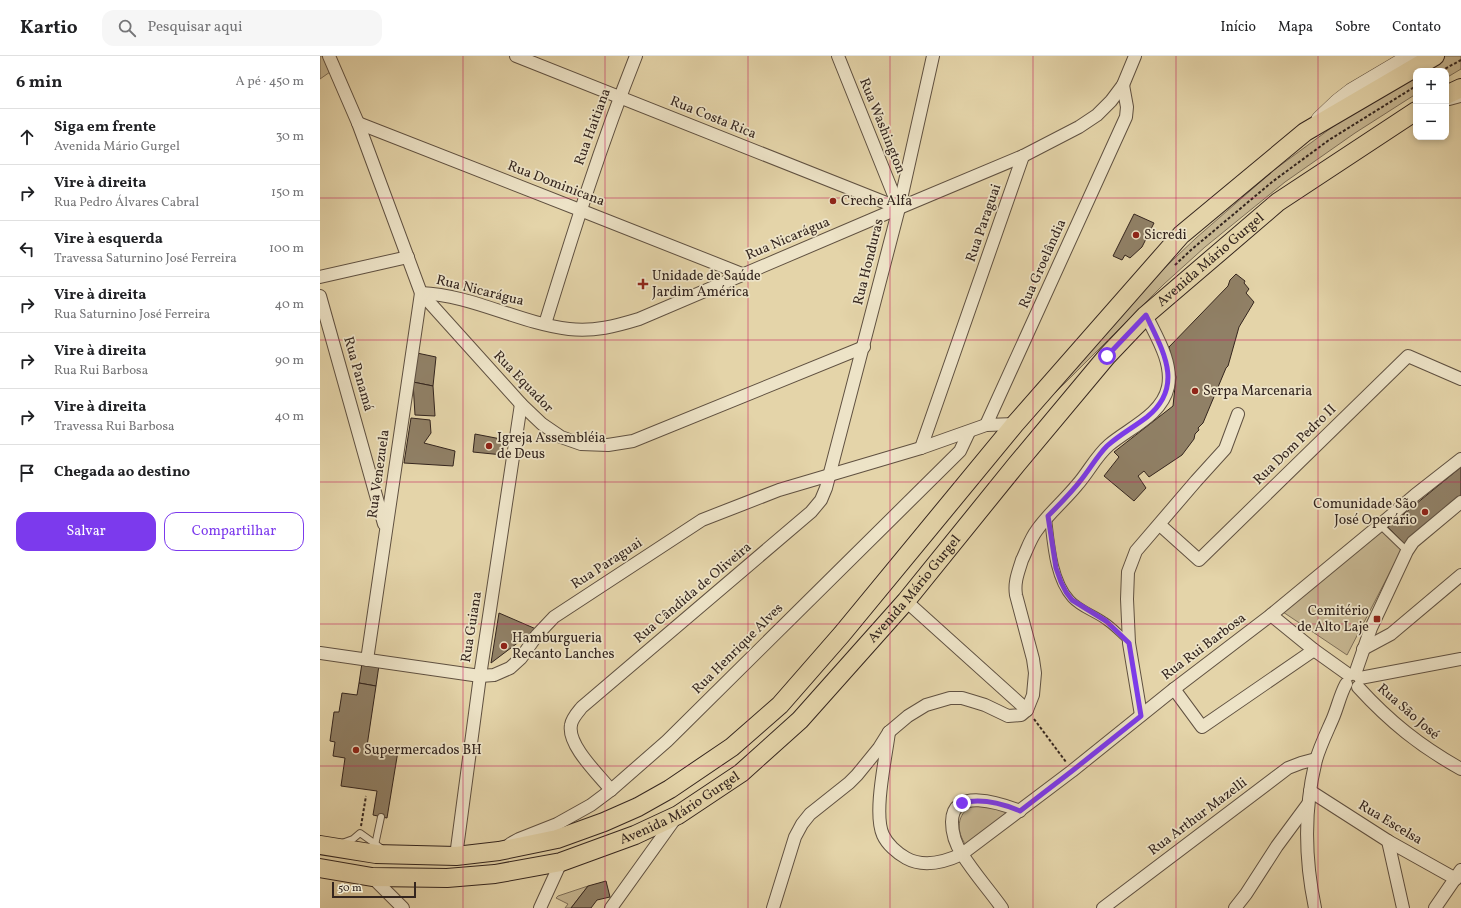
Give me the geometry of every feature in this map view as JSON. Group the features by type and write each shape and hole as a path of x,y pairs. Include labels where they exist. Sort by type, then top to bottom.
{"main road":[{"name":"Avenida Mário Gurgel","path":"321,844 376,854 456,856 499,851 556,838 604,822 638,807 670,789 732,747 780,706 842,634 1015,424 1181,235 1305,132 1435,56"},
{"path":"1449,94 1461,88"},
{"name":"Avenida Mário Gurgel","path":"320,869 372,877 447,878 495,874 561,862 635,835 678,815 741,773 800,720 906,601 1016,465 1107,356 1146,315 1278,202 1413,113"}],"street":[{"name":"Rua Equador","path":"329,56 358,123 421,293 521,404 542,424 561,438 581,444 608,445 633,441 864,347"},
{"name":"Rua Costa Rica","path":"516,56 899,208"},
{"name":"Rua Haitiana","path":"545,324 580,210 619,97 636,56"},
{"name":"Rua Washington","path":"838,56 899,208"},
{"name":"Rua Honduras","path":"830,474 899,208 933,56"},
{"path":"1023,156 1079,127 1097,115 1111,101 1123,85 1135,56"},
{"name":"Avenida Mário Gurgel","path":"1305,132 1351,91 1410,56"},
{"name":"Rua Groelândia","path":"986,425 1126,117 1127,107 1123,85"},
{"name":"Rua Dominicana","path":"358,123 742,274"},
{"name":"Rua Nicarágua","path":"421,293 440,294 545,324 570,329 613,327 639,319 1023,156"},
{"name":"Rua Paraguai","path":"921,448 1023,156"},
{"path":"320,277 408,257"},
{"name":"Rua Venezuela","path":"370,661 386,529 421,293"},
{"name":"Rua Panamá","path":"320,296 386,529"},
{"path":"1030,713 1035,673 1033,659 1016,595 1015,585 1018,572 1028,546 1036,532 1048,516 1073,491 1107,446 1147,417 1162,402 1166,393 1169,376 1168,368 1160,343 1146,315"},
{"name":"Rua Dom Pedro II","path":"1160,525 1199,560 1408,356 1461,379"},
{"name":"Rua Guiana","path":"456,856 480,676 521,404"},
{"path":"1141,716 1129,643 1126,599 1128,572 1131,562 1136,551 1225,449 1238,414"},
{"path":"986,425 1015,424"},
{"name":"Rua Paraguai","path":"320,653 480,676 494,675 510,668 521,658 537,635 554,616 702,520 779,490 921,448 986,425"},
{"name":"Rua Henrique Alves","path":"499,851 519,839 557,824 591,805 611,790 667,741 960,451 969,432"},
{"name":"Rua Rui Barbosa","path":"889,732 879,810 880,828 883,837 897,852 915,862 925,864 954,858 962,854 1020,811 1174,689 1271,615 1415,495 1461,459"},
{"name":"Rua Cândida de Oliveira","path":"611,790 576,747 571,736 571,725 575,715 582,707 811,512 821,500 830,474"},
{"path":"1315,908 1308,864 1308,804 1316,759 1335,712 1354,681 1363,649 1371,628 1407,551 1413,542 1461,502"},
{"path":"1363,649 1391,634 1461,575"},
{"path":"906,601 1030,713"},
{"name":"Rua São José","path":"1271,615 1354,681 1381,712 1402,731 1431,752 1461,769"},
{"path":"1174,689 1202,727 1314,650"},
{"path":"1354,681 1461,659"},
{"path":"773,908 795,837 802,824 810,814 857,775 879,748 889,732 916,711 926,705 950,698 962,698 1008,716 1030,713"},
{"name":"Rua Arthur Mazelli","path":"1103,908 1288,768 1316,759"},
{"name":"Rua Escelsa","path":"1310,791 1388,841 1458,874"},
{"path":"1002,908 962,854 954,836 952,821 955,809 962,803 975,800 985,801 1020,811"},
{"path":"1235,908 1246,894 1277,846 1308,804"},
{"path":"611,908 678,815"},
{"path":"1388,841 1403,908"},
{"path":"540,908 561,862"},
{"path":"1435,908 1458,874"},
{"path":"372,877 404,908"}],"lane":[{"path":"1449,102 1461,99"},
{"path":"1048,516 1056,568 1066,592 1072,600 1106,621 1129,643"},
{"path":"1380,525 1407,551"},
{"path":"376,845 381,817"},
{"path":"321,844 347,842 360,833 376,845 397,855"}],"path":[{"path":"1446,68 1461,60"},
{"path":"1174,266 1272,182 1328,140 1413,88"},
{"path":"1030,713 1068,764"},
{"path":"360,833 366,796"}],"shaded area":[{"path":"320,56 324,56 330,72 320,79"},
{"path":"1444,56 1461,56 1461,69 1449,76 1449,68 1423,68"},
{"path":"1413,74 1413,96 1355,133 1285,182 1205,247 1164,284 1055,393 1155,277 1196,238 1274,170 1346,117"},
{"path":"1382,530 1402,549 1347,655 1283,612"},
{"path":"973,806 991,807 1010,813 966,845 960,834 959,823 963,813"},
{"path":"588,886 571,908 565,908 568,904 556,898 558,896"}],"building":[{"name":"Sicredi","path":"1134,214 1154,223 1142,247 1130,258 1125,255 1122,260 1113,256"},
{"name":"Serpa Marcenaria","path":"1236,274 1245,281 1244,283 1249,289 1246,293 1254,302 1239,327 1228,366 1203,423 1198,428 1199,430 1195,434 1194,439 1182,455 1149,477 1144,471 1138,476 1146,488 1134,501 1104,476 1119,457 1114,452 1173,406 1176,377 1169,347 1228,286 1230,280"},
{"path":"417,353 436,357 433,386 413,382"},
{"path":"413,382 433,386 435,416 415,415"},
{"path":"411,418 430,420 431,433 424,443 455,451 453,466 404,463"},
{"name":"Igreja Assembléia de Deus","path":"475,434 506,440 503,455 473,452"},
{"name":"Comunidade São José Operário","path":"1461,467 1461,498 1405,544 1388,527"},
{"name":"Hamburgueria Recanto Lanches","path":"499,613 536,629 491,663"},
{"path":"362,663 379,665 376,686 359,683"},
{"path":"359,683 376,686 367,746 398,751 387,818 373,815 377,791 341,786 345,758 333,756 335,742 330,741 334,712 339,712 342,693 357,695"},
{"path":"606,881 610,897 597,900 591,908 571,908 588,886"}],"place":[{"name":"Creche Alfa","path":"833,201"},
{"name":"Sicredi","path":"1136,235"},
{"name":"Unidade de Saúde Jardim América","path":"643,284"},
{"name":"Serpa Marcenaria","path":"1195,391"},
{"name":"Igreja Assembléia de Deus","path":"489,446"},
{"name":"Comunidade São José Operário","path":"1425,512"},
{"name":"Cemitério de Alto Laje","path":"1377,619"},
{"name":"Hamburgueria Recanto Lanches","path":"504,646"},
{"name":"Supermercados BH","path":"356,750"}],"route":[{"path":"962,803 975,800 985,801 1020,811 1141,716 1129,643 1106,621 1072,600 1066,592 1056,568 1048,516 1073,491 1107,446 1147,417 1162,402 1166,393 1169,376 1166,360 1160,343 1146,315 1107,356"}]}
